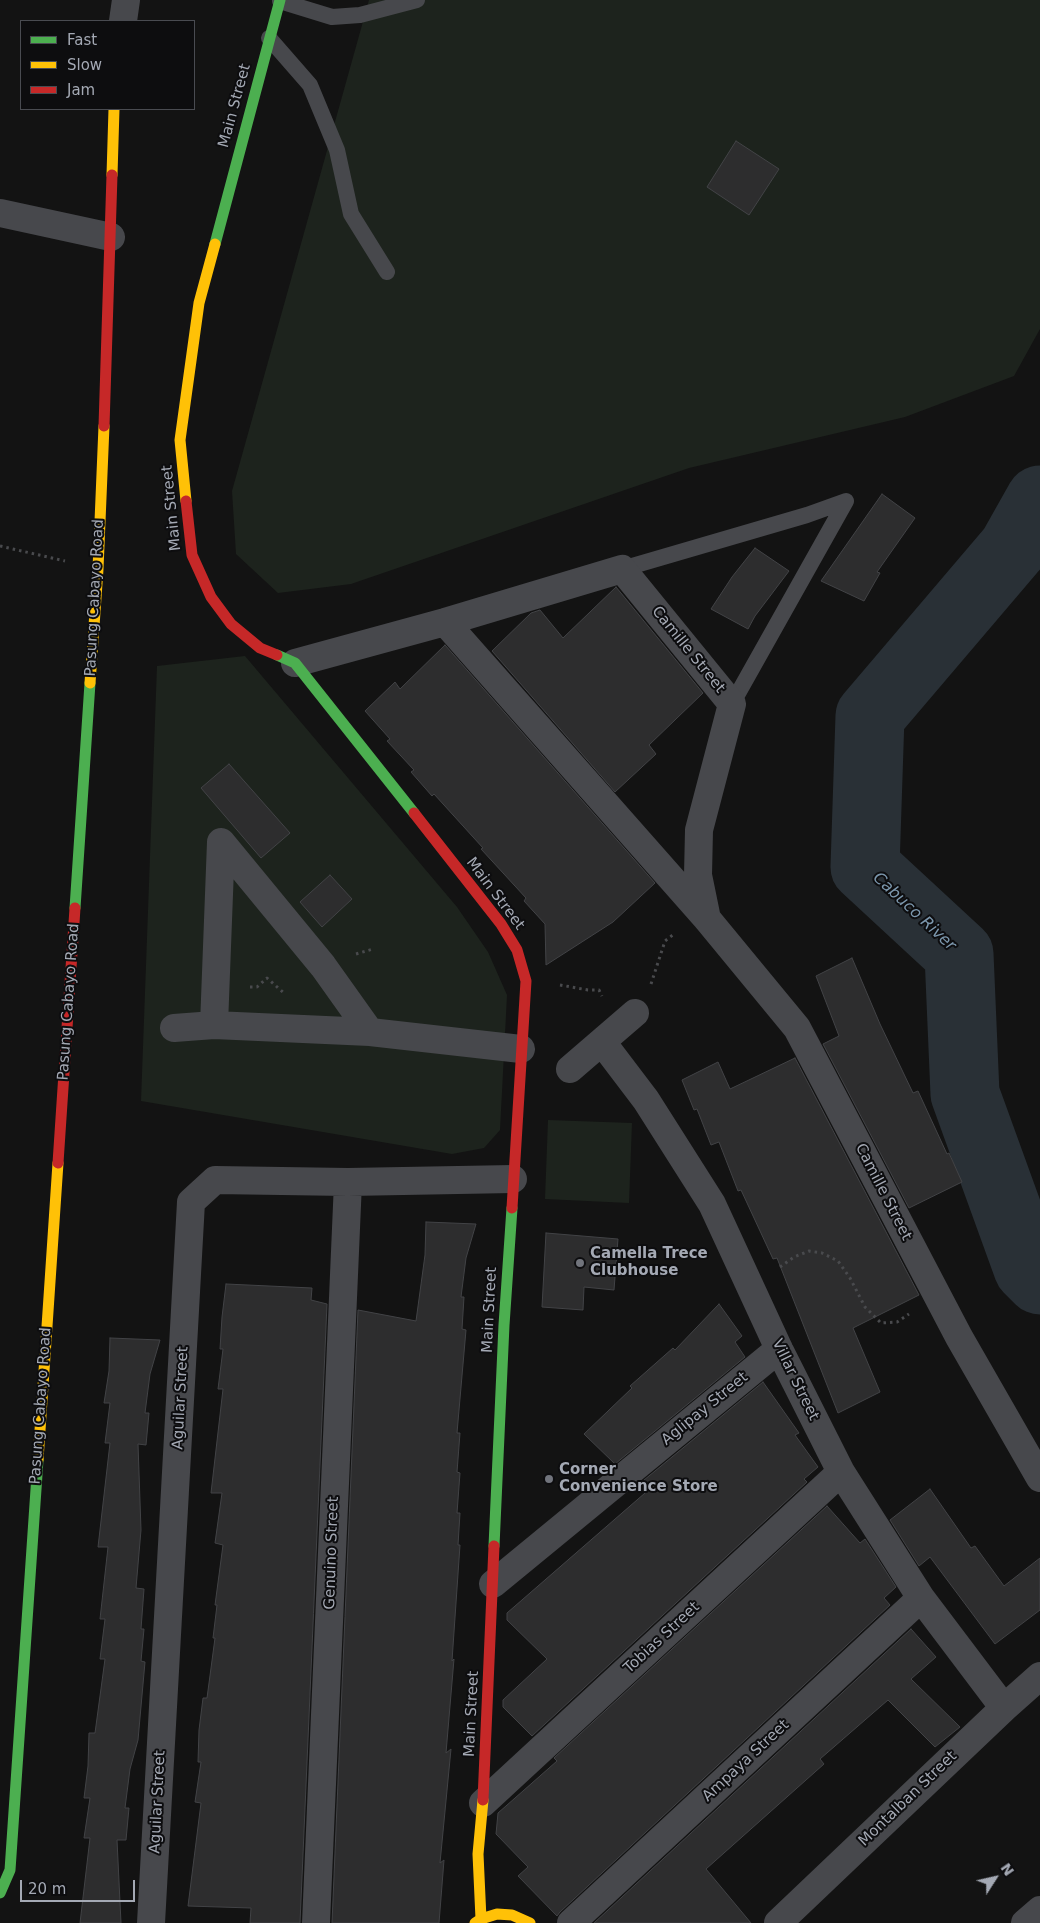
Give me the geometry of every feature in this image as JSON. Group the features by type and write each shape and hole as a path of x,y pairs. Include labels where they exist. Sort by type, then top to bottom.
{"street":[{"path":"123,20 126,0"},
{"name":"Main Street","path":"280,0 199,303 180,440 192,555 211,597 230,624 260,648 295,663 501,924 516,950 526,981 513,1179 483,1803 478,1854 478,1921 497,1914 512,1915 530,1923"},
{"name":"Pasung Cabayo Road","path":"0,1893 10,1870 98,569 112,237 114,110"},
{"path":"0,213 112,237"},
{"path":"295,663 445,622 622,569"},
{"name":"Camille Street","path":"622,569 732,704 699,830 698,875 708,920"},
{"name":"Camille Street","path":"445,622 708,920 797,1028 937,1296 1040,1478"},
{"path":"214,1025 221,842 323,966 370,1032"},
{"path":"174,1028 214,1025 370,1032 521,1049"},
{"path":"570,1069 619,1027"},
{"name":"Villar Street","path":"619,1027 646,1100 712,1204 779,1349 841,1472 921,1598 1004,1708"},
{"name":"Aguilar Street","path":"151,1923 192,1202 215,1180 348,1182 513,1179"},
{"name":"Genuino Street","path":"316,1923 348,1182"},
{"name":"Aglipay Street","path":"493,1584 779,1349"},
{"name":"Tobias Street","path":"483,1803 841,1472"},
{"name":"Ampaya Street","path":"572,1923 921,1598"},
{"name":"Montalban Street","path":"778,1923 1040,1676"}],"lane":[{"path":"280,0 332,17 360,15 417,0"},
{"path":"269,38 310,85 337,150 351,214 388,272"},
{"path":"622,569 806,515 846,501 732,704"}],"path":[{"path":"0,546 98,569"},
{"path":"526,981 599,990 619,1027 649,990 665,941 684,924 708,920"},
{"path":"244,982 249,987 257,987 267,978 274,983 291,1000 299,1014 304,1030"},
{"path":"745,1278 770,1274 794,1257 809,1251 822,1252 838,1261 850,1278 865,1307 881,1323 897,1322 937,1296"}],"shaded area":[{"path":"369,0 1040,0 1040,329 1014,376 905,417 689,468 351,584 278,593 236,554 232,491"},
{"path":"245,656 457,907 488,952 507,995 500,1130 484,1148 452,1154 141,1101 157,666"},
{"path":"548,1120 632,1123 629,1203 545,1199"}],"building":[{"path":"736,141 779,169 749,215 707,187"},
{"path":"882,494 915,518 877,572 880,573 864,601 821,581"},
{"path":"755,548 789,571 755,616 748,629 711,609 732,577"},
{"path":"616,587 703,693 649,745 656,754 615,792 492,651 531,613 540,610 563,638"},
{"path":"445,645 655,883 613,922 546,965 545,924 524,901 526,898 481,849 483,848 434,794 432,796 411,772 414,770 387,741 390,739 365,711 395,682 400,689"},
{"path":"229,764 290,833 261,858 201,788"},
{"path":"330,875 352,899 322,927 300,902"},
{"path":"852,958 880,1024 913,1093 918,1091 962,1182 909,1208 823,1044 839,1036 816,976"},
{"path":"795,1058 919,1295 853,1328 880,1392 838,1413 777,1258 773,1259 741,1190 738,1191 719,1142 711,1145 697,1109 694,1110 682,1080 718,1062 730,1089"},
{"path":"426,1222 476,1224 466,1258 461,1297 464,1297 462,1329 466,1330 457,1433 460,1433 457,1472 460,1473 457,1513 460,1513 458,1545 460,1545 452,1661 454,1659 446,1753 451,1749 440,1863 444,1860 439,1923 332,1923 358,1310 416,1321 425,1255"},
{"name":"Camella Trece Clubhouse","path":"546,1233 618,1239 614,1290 584,1287 583,1310 542,1307"},
{"path":"226,1284 312,1288 311,1300 327,1304 300,1923 250,1923 251,1908 188,1906 201,1803 195,1802 201,1762 198,1762 199,1730 203,1698 207,1698 215,1638 213,1638 217,1605 215,1605 223,1545 215,1543 222,1493 211,1493 223,1389 218,1389 223,1349 220,1349"},
{"path":"719,1304 742,1336 735,1342 745,1357 615,1464 584,1434 632,1388 630,1386 673,1348 675,1350"},
{"path":"110,1338 160,1340 150,1374 145,1413 149,1413 146,1445 138,1444 141,1530 136,1588 144,1589 141,1629 144,1629 141,1661 145,1662 138,1740 130,1769 125,1808 129,1808 126,1840 117,1840 121,1923 80,1923 90,1838 84,1838 90,1798 84,1798 88,1766 89,1733 95,1733 105,1659 100,1659 105,1619 100,1619 108,1547 98,1547 110,1443 105,1443 110,1403 104,1403 109,1371"},
{"path":"763,1382 799,1433 795,1435 818,1467 804,1479 807,1482 532,1736 503,1707 503,1700 547,1659 507,1620 507,1613 645,1493 638,1485"},
{"path":"930,1489 971,1548 975,1546 1004,1586 1040,1558 1040,1610 995,1644 930,1557 919,1566 890,1520"},
{"path":"827,1506 860,1543 865,1539 896,1587 884,1598 890,1605 557,1916 518,1876 528,1867 496,1834 498,1813 557,1761 554,1758"},
{"path":"911,1629 936,1657 911,1679 960,1727 935,1747 888,1700 820,1759 824,1764 706,1869 751,1923 594,1923"}],"waterway":[{"name":"Cabuco River","path":"1040,500 1013,548 870,716 865,867 959,954 965,1094 1028,1268 1040,1280"}],"traffic: fast":[{"path":"215,244 280,0"},
{"path":"277,655 295,663 414,813"},
{"path":"75,908 90,683"},
{"path":"494,1546 504,1325 512,1208"},
{"path":"0,1893 10,1870 38,1460"}],"traffic: slow":[{"path":"112,175 114,110"},
{"path":"186,501 180,440 199,303 215,244"},
{"path":"90,683 98,569 104,426"},
{"path":"38,1460 58,1163"},
{"path":"481,1919 478,1854 483,1800"},
{"path":"475,1923 497,1914 512,1915 530,1923"}],"traffic: jam":[{"path":"104,426 112,175"},
{"path":"186,501 192,555 211,597 231,624 260,648 277,655"},
{"path":"414,813 501,924 517,950 526,981 512,1208"},
{"path":"58,1163 75,908"},
{"path":"483,1800 494,1546"}],"place":[{"name":"Camella Trece Clubhouse","path":"580,1263"},
{"name":"Corner Convenience Store","path":"549,1479"}]}
